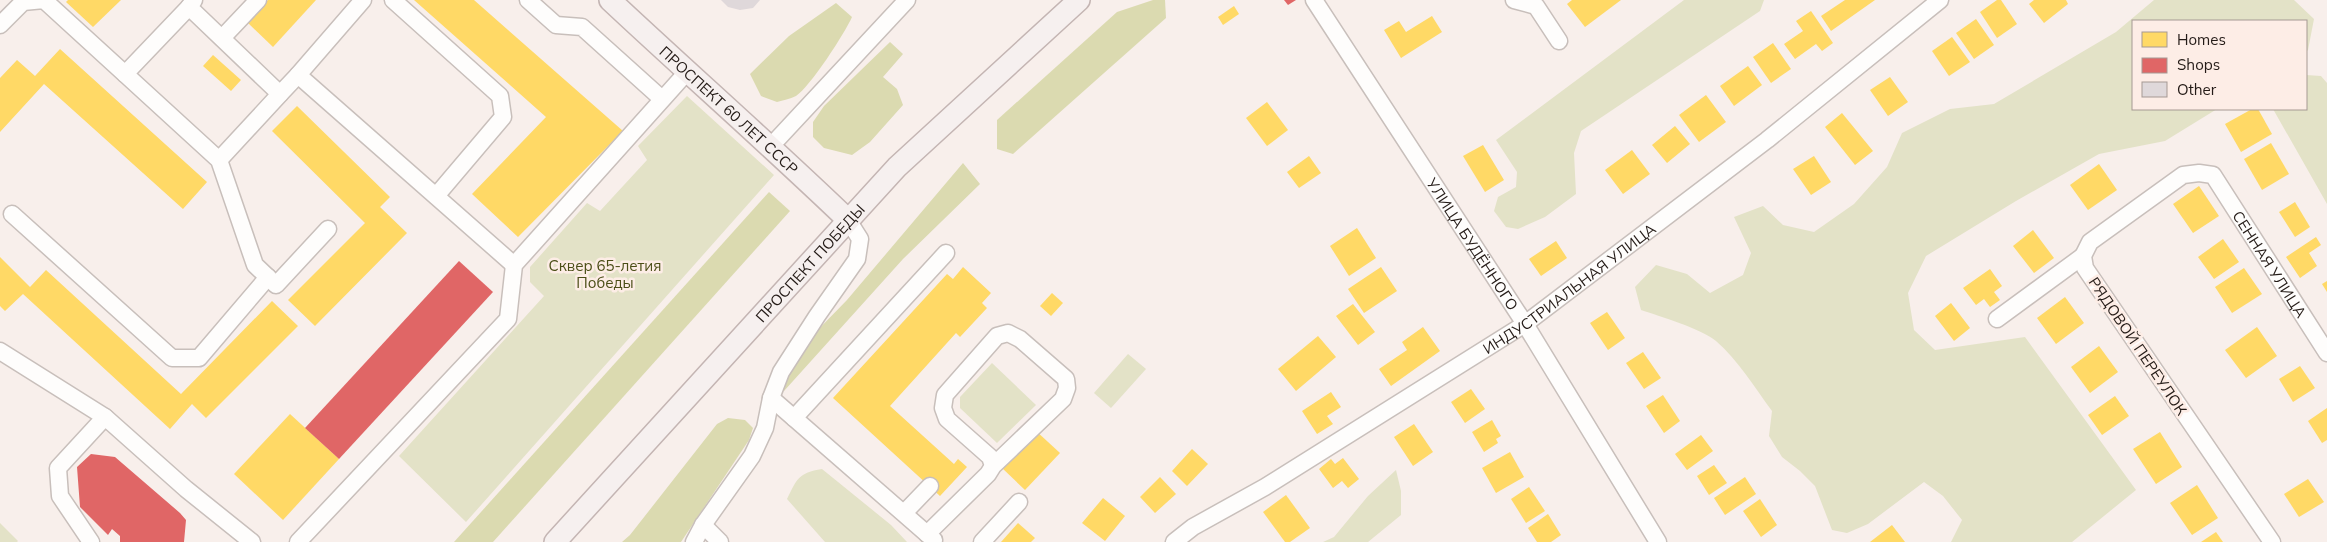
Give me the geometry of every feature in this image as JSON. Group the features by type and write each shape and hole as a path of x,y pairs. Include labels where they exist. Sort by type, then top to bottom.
{"main road":[{"name":"ПРОСПЕКТ 60 ЛЕТ СССР","path":"610,0 687,72 772,146 848,220"},
{"name":"ПРОСПЕКТ ПОБЕДЫ","path":"555,542 898,167 1079,0"}],"street":[{"path":"0,25 23,2 44,0 219,160 255,265 276,285 328,229"},
{"path":"222,38 258,0"},
{"path":"219,160 298,75 363,0"},
{"path":"393,0 500,96 503,118 436,196"},
{"path":"528,0 556,25 582,27 662,99"},
{"path":"772,146 907,0"},
{"name":"УЛИЦА БУДЁННОГО","path":"1314,0 1525,324 1658,542"},
{"path":"1514,0 1536,6 1559,41"},
{"name":"ИНДУСТРИАЛЬНАЯ УЛИЦА","path":"1174,542 1193,527 1265,487 1525,324 1767,140 1940,0"},
{"path":"125,74 192,4 222,38 280,94"},
{"path":"298,542 508,319 514,266 687,72"},
{"path":"298,75 514,266"},
{"name":"СЕННАЯ УЛИЦА","path":"2083,256 2090,242 2183,175 2199,173 2213,176 2327,353"},
{"path":"12,214 172,358 199,358 268,277"},
{"path":"694,542 752,456 765,428 771,398 786,364 857,259 860,240 848,220"},
{"path":"794,418 946,253"},
{"path":"1997,319 2083,256"},
{"name":"РЯДОВОЙ ПЕРЕУЛОК","path":"2083,256 2085,268 2272,542"},
{"path":"771,398 932,538 993,466 1063,399 1067,388 1066,379 1020,339 1008,333 997,336 945,395 943,408 947,419 990,457 993,466"},
{"path":"0,351 105,418 186,489 252,542"},
{"path":"91,542 60,496 58,468 105,418"},
{"path":"904,513 930,486"},
{"path":"982,542 1019,502"},
{"path":"704,525 720,542"}],"green space":[{"path":"1153,0 1165,0 1166,18 1013,154 997,149 997,120 1117,12"},
{"path":"1684,0 1764,0 1760,11 1581,131 1574,153 1576,194 1545,217 1518,229 1506,227 1494,211 1498,197 1516,187 1517,172 1496,140"},
{"path":"2154,0 2294,0 2314,19 2307,51 2307,20 2132,20 2132,110 2215,110 2165,141 2099,154 2016,201 1926,256 1908,293 1914,330 1935,350 2025,337 2136,490 2072,542 1951,542 1962,520 1943,496 1924,482 1868,524 1847,533 1832,530 1815,486 1782,457 1769,436 1772,411 1739,365 1709,336 1680,323 1641,310 1635,287 1656,265 1687,274 1710,293 1743,275 1751,253 1734,217 1763,206 1783,225 1814,232 1854,204 1887,167 1902,133 1950,109 1994,104 2116,32"},
{"path":"836,3 852,17 835,47 810,82 796,96 789,99 777,102 761,96 750,74 789,36"},
{"path":"890,42 903,54 883,77 897,89 903,105 870,142 852,155 824,148 813,137 813,122 824,106"},
{"path":"2307,75 2321,76 2327,83 2327,204 2274,110 2307,110"},
{"name":"Сквер 65-летия Победы","path":"687,96 774,175 466,522 399,456 544,296 530,282 530,267 587,203 600,211 647,160 638,146"},
{"path":"963,163 980,184 903,259 784,391 772,377 847,300"},
{"name":"Сквер 65-летия Победы","path":"769,192 790,211 493,542 454,542"},
{"path":"1128,354 1146,369 1111,408 1094,393"},
{"path":"992,363 1036,405 997,443 960,408 960,397"},
{"path":"728,418 745,420 753,428 749,440 681,542 622,542 630,535 717,424"},
{"path":"822,469 891,525 907,542 825,542 787,499 799,478"},
{"path":"1396,470 1401,491 1401,515 1368,542 1323,542 1334,537 1368,496"},
{"path":"0,523 18,541 17,542 0,542"}],"building: Homes":[{"path":"68,0 121,0 93,27 66,2"},
{"path":"268,0 316,0 273,47 247,22"},
{"path":"414,0 474,0 623,131 518,237 472,194 546,117"},
{"path":"1572,0 1621,0 1585,27 1567,4"},
{"path":"1845,0 1875,0 1831,31 1821,16"},
{"path":"1997,0 2001,0 2017,24 1997,38 1980,12"},
{"path":"2034,0 2066,0 2068,4 2044,23 2029,4"},
{"path":"1234,6 1239,14 1223,25 1218,17"},
{"path":"1811,11 1833,43 1822,51 1816,44 1795,59 1784,44 1803,31 1796,21"},
{"path":"1432,16 1442,32 1401,58 1384,30 1399,21 1406,32"},
{"path":"1976,19 1994,45 1974,59 1956,33"},
{"path":"1952,37 1970,62 1949,76 1932,51"},
{"path":"1773,43 1791,69 1771,83 1753,57"},
{"path":"60,49 207,182 183,209 44,84 0,132 0,78 17,60 35,76"},
{"path":"213,55 241,80 231,91 203,66"},
{"path":"1748,66 1762,85 1734,106 1720,86"},
{"path":"1890,77 1908,102 1888,116 1870,90"},
{"path":"1706,95 1726,122 1699,142 1679,115"},
{"path":"1267,102 1288,130 1267,146 1246,118"},
{"path":"297,106 390,197 380,207 407,233 315,326 288,300 365,223 272,131"},
{"path":"2250,110 2259,110 2272,134 2241,152 2225,124"},
{"path":"1842,113 1873,151 1855,165 1825,127"},
{"path":"1675,126 1690,144 1667,163 1652,145"},
{"path":"2271,143 2289,174 2262,190 2244,159"},
{"path":"1483,145 1504,180 1485,192 1463,156"},
{"path":"1632,150 1650,174 1623,194 1605,170"},
{"path":"1309,156 1321,173 1299,188 1287,172"},
{"path":"1814,156 1831,182 1811,195 1793,169"},
{"path":"2099,164 2117,190 2088,210 2070,185"},
{"path":"2199,186 2219,216 2193,233 2173,204"},
{"path":"2295,202 2310,227 2295,237 2279,212"},
{"path":"1357,228 1376,258 1349,276 1330,246"},
{"path":"2033,230 2054,258 2034,273 2013,246"},
{"path":"2316,237 2321,245 2309,253 2317,266 2300,278 2286,257"},
{"path":"2223,239 2239,262 2214,279 2198,257"},
{"path":"1556,241 1567,258 1541,276 1529,259"},
{"path":"0,257 30,287 46,270 181,394 272,301 298,326 206,418 192,404 170,429 23,294 5,311 0,306"},
{"path":"963,267 991,293 982,303 987,308 960,337 956,333 890,406 954,464 958,459 967,467 940,496 833,398 947,274 953,279"},
{"path":"1381,267 1397,291 1364,313 1348,289"},
{"path":"2244,268 2262,294 2232,313 2215,287"},
{"path":"1990,269 2002,286 1994,292 2000,300 1990,307 1984,299 1976,305 1963,288"},
{"path":"2327,281 2327,292 2322,284"},
{"path":"1052,293 1063,303 1051,316 1040,306"},
{"path":"2065,297 2084,323 2056,344 2037,318"},
{"path":"1951,303 1970,328 1954,341 1935,316"},
{"path":"1353,304 1375,332 1358,345 1336,316"},
{"path":"1607,312 1625,338 1608,350 1590,323"},
{"path":"1423,327 1440,351 1391,386 1379,369 1407,350 1402,342"},
{"path":"2257,327 2277,356 2246,378 2225,350"},
{"path":"1318,336 1336,357 1296,391 1278,369"},
{"path":"2099,346 2118,372 2090,393 2071,367"},
{"path":"1643,352 1661,378 1644,389 1626,363"},
{"path":"2300,366 2315,388 2293,402 2279,379"},
{"path":"1471,389 1485,409 1465,423 1451,402"},
{"path":"1331,392 1341,407 1327,416 1333,424 1317,434 1302,411"},
{"path":"1663,395 1680,421 1664,433 1646,406"},
{"path":"2115,396 2129,416 2102,435 2088,415"},
{"path":"2327,408 2327,440 2322,443 2308,421"},
{"path":"290,414 339,459 283,520 234,474"},
{"path":"1492,420 1501,436 1496,439 1498,443 1484,452 1472,432"},
{"path":"1414,424 1433,452 1413,466 1394,437"},
{"path":"1035,430 1060,453 1025,490 1001,467"},
{"path":"2160,432 2182,467 2156,484 2133,449"},
{"path":"1701,435 1713,451 1687,470 1675,454"},
{"path":"1192,449 1208,464 1187,486 1172,471"},
{"path":"1510,452 1524,477 1496,493 1482,468"},
{"path":"1343,458 1359,479 1348,488 1342,481 1333,488 1319,469 1331,459 1335,464"},
{"path":"1714,465 1727,483 1709,495 1697,476"},
{"path":"1160,477 1176,494 1155,513 1140,497"},
{"path":"1745,477 1756,494 1725,515 1714,498"},
{"path":"2308,479 2324,502 2299,517 2284,494"},
{"path":"2197,485 2218,518 2192,535 2170,503"},
{"path":"1529,487 1545,511 1526,523 1511,499"},
{"path":"1286,495 1310,528 1290,542 1285,542 1263,512"},
{"path":"1103,498 1125,516 1105,541 1082,523"},
{"path":"1760,499 1777,525 1761,537 1743,511"},
{"path":"1548,514 1561,535 1551,542 1537,542 1528,528"},
{"path":"1018,523 1035,538 1031,542 1001,542"},
{"path":"1892,525 1905,542 1870,542"},
{"path":"2216,532 2223,542 2201,542"}],"building: Shops":[{"path":"1284,0 1296,0 1288,5"},
{"path":"459,261 493,292 339,459 305,428"},
{"path":"91,454 115,457 180,513 186,520 184,542 120,542 120,536 112,529 108,535 80,507 77,467"}],"building: Other":[{"path":"721,0 760,0 753,8 740,10 728,7"}]}
